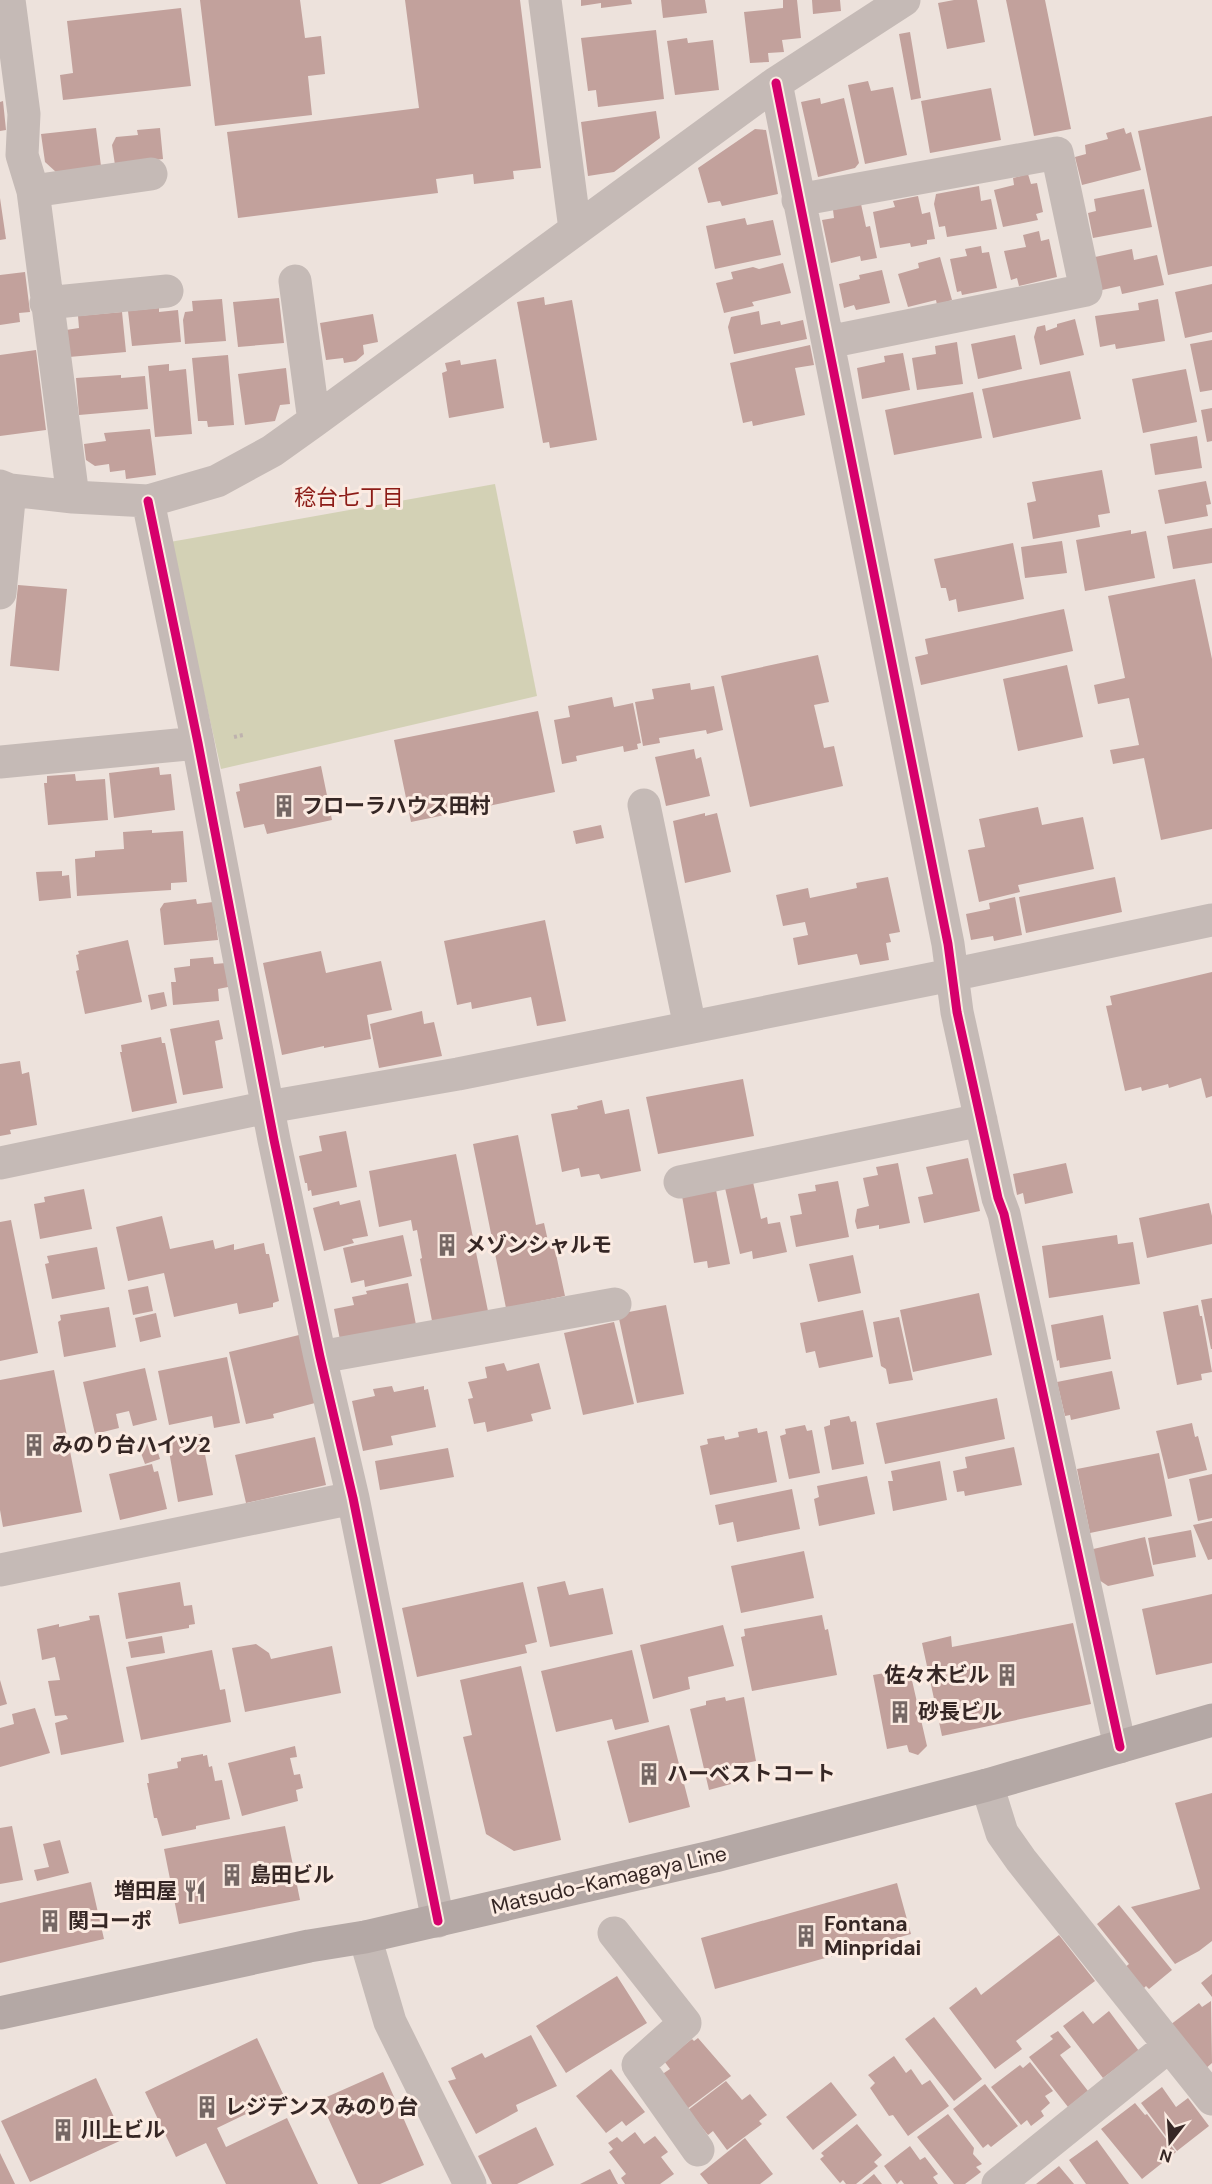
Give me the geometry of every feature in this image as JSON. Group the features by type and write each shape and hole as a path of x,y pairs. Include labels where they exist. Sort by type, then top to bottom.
{"main road":[{"name":"Matsudo-Kamagaya Line","path":"0,2013 309,1946 365,1937 438,1921 714,1856 987,1785 1212,1720"}],"street":[{"path":"9,0 24,114 11,156 33,191 73,497"},
{"path":"545,0 575,229"},
{"path":"0,593 5,488 73,497 148,501 218,481 272,451 314,422 776,83 904,0"},
{"path":"776,83 948,945 957,1012 1019,1283 1120,1747"},
{"path":"798,200 1058,153 1086,290 828,342"},
{"path":"33,191 151,174"},
{"path":"295,281 314,422"},
{"path":"46,303 167,291"},
{"path":"148,501 198,742 268,1107 352,1498 438,1921"},
{"path":"0,762 198,742"},
{"path":"644,805 690,1027"},
{"path":"0,1163 268,1107 458,1074 1212,920"},
{"path":"680,1182 981,1120"},
{"path":"320,1357 615,1304"},
{"path":"0,1570 352,1498"},
{"path":"987,1785 1002,1833 1021,1860 1212,2099"},
{"path":"614,1934 685,2022 638,2065 698,2150"},
{"path":"365,1937 390,2022 470,2184"},
{"path":"998,2184 1169,2046"}],"shaded area":[{"path":"495,484 537,696 221,769 170,542"}],"building":[{"path":"200,0 300,0 305,38 321,36 325,74 308,76 312,115 215,126"},
{"path":"405,0 520,0 541,168 513,171 514,179 474,184 473,174 436,179 438,193 238,218 227,132 419,108"},
{"path":"581,0 631,0 632,4 601,8 601,3 581,6"},
{"path":"661,0 705,0 707,13 663,18"},
{"path":"783,0 797,0 801,38 782,40 784,52 768,53 769,62 750,63 744,12 783,8"},
{"path":"812,0 840,0 841,11 813,14"},
{"path":"977,0 985,42 947,49 938,3"},
{"path":"1006,0 1045,0 1071,129 1034,136"},
{"path":"181,8 191,86 63,100 60,75 73,73 67,21"},
{"path":"656,30 664,99 598,107 596,90 588,91 581,38"},
{"path":"910,32 921,98 911,100 899,34"},
{"path":"687,38 688,43 713,40 719,90 675,95 667,41"},
{"path":"868,81 871,91 893,87 907,155 865,164 848,85"},
{"path":"991,88 1001,140 930,153 921,101"},
{"path":"820,98 821,104 844,98 859,163 855,168 818,177 801,102"},
{"path":"3,101 6,130 0,131 0,102"},
{"path":"656,111 660,138 614,172 588,176 581,122"},
{"path":"1212,116 1212,266 1168,275 1138,131"},
{"path":"96,128 101,166 56,172 45,162 41,134"},
{"path":"160,128 163,159 115,165 112,145 116,137 138,135 137,130"},
{"path":"1124,128 1126,134 1131,132 1141,170 1082,185 1075,157 1086,154 1085,145 1108,139 1106,133"},
{"path":"755,129 766,130 778,194 722,206 720,201 708,203 698,168"},
{"path":"1028,174 1031,184 1037,183 1043,212 1036,214 1038,220 1003,227 994,190 1014,185 1013,178"},
{"path":"979,186 981,201 991,199 997,229 947,237 945,226 939,227 934,204 936,194"},
{"path":"1144,189 1152,227 1093,238 1088,213 1096,211 1094,199"},
{"path":"918,196 922,214 930,212 935,239 927,240 927,244 911,247 910,243 880,248 873,212 895,207 893,201"},
{"path":"0,198 6,239 0,240"},
{"path":"861,204 866,227 870,226 877,258 861,261 860,256 831,263 822,220 834,218 833,210"},
{"path":"745,218 747,225 773,220 781,255 715,269 706,226"},
{"path":"1039,231 1041,241 1049,239 1057,277 1019,286 1017,278 1011,280 1004,251 1026,247 1023,235"},
{"path":"981,246 982,253 989,252 997,288 962,295 961,291 957,292 950,259 967,256 965,249"},
{"path":"1132,249 1134,260 1157,255 1164,285 1122,294 1120,286 1102,290 1095,257"},
{"path":"940,257 952,300 937,305 936,300 908,307 898,274 919,268 918,263"},
{"path":"783,263 791,293 752,302 754,306 724,313 716,283 733,279 731,272 753,267 759,269"},
{"path":"882,270 890,303 856,310 854,305 844,308 839,284 860,279 859,275"},
{"path":"25,272 30,312 19,313 20,322 0,325 0,275"},
{"path":"1212,284 1212,332 1185,338 1175,292"},
{"path":"544,297 545,305 572,300 597,440 550,448 549,442 543,443 517,302"},
{"path":"279,298 284,343 238,347 233,302"},
{"path":"222,299 226,341 185,344 183,320 185,312 193,311 192,301"},
{"path":"1158,299 1165,341 1116,349 1115,344 1100,347 1095,316 1139,310 1138,303"},
{"path":"159,308 159,312 178,310 181,342 132,346 128,311"},
{"path":"759,311 761,325 780,321 781,325 803,320 807,339 734,354 728,327 731,317"},
{"path":"122,312 126,352 69,357 66,330 79,328 78,316"},
{"path":"373,314 378,342 363,345 364,354 356,361 344,363 343,358 326,360 320,323"},
{"path":"1075,319 1084,355 1040,365 1034,337 1037,327 1045,325 1046,331 1057,327 1057,324"},
{"path":"1015,335 1022,369 978,379 971,344"},
{"path":"1212,340 1212,390 1200,392 1190,344"},
{"path":"957,342 963,384 917,390 912,358 936,354 935,346"},
{"path":"810,345 814,365 795,368 805,415 753,426 752,421 743,423 730,363"},
{"path":"36,350 46,430 0,436 0,355"},
{"path":"903,353 910,390 862,399 857,368 885,362 884,356"},
{"path":"228,355 234,425 208,427 207,421 198,421 192,358"},
{"path":"496,359 504,408 449,418 442,373 447,371 445,363 460,360 461,365"},
{"path":"169,364 169,371 186,369 192,434 155,437 148,366"},
{"path":"286,368 290,404 280,405 275,421 245,425 238,374"},
{"path":"1186,369 1197,422 1143,433 1132,379"},
{"path":"1070,371 1081,419 993,438 982,389"},
{"path":"121,375 121,378 145,376 148,409 79,415 76,378"},
{"path":"973,392 982,438 894,455 885,410"},
{"path":"1212,408 1212,441 1207,442 1201,410"},
{"path":"150,429 156,475 126,479 125,470 110,472 109,464 95,466 86,460 84,444 106,441 104,433"},
{"path":"1197,436 1202,468 1155,475 1150,444"},
{"path":"1102,470 1110,513 1098,515 1100,527 1033,539 1027,503 1036,501 1032,482"},
{"path":"1206,481 1211,504 1206,505 1208,516 1165,524 1158,490"},
{"path":"1212,528 1212,563 1173,569 1167,536"},
{"path":"1131,530 1131,534 1146,531 1155,578 1085,591 1076,540"},
{"path":"1062,541 1067,573 1025,578 1021,547"},
{"path":"1013,543 1024,599 958,612 956,599 949,601 946,588 941,588 934,559"},
{"path":"1195,579 1212,659 1212,829 1161,840 1144,758 1113,764 1110,750 1139,745 1129,698 1098,704 1094,685 1125,678 1108,596"},
{"path":"18,585 67,589 59,671 10,666"},
{"path":"1064,609 1073,651 921,685 915,657 928,654 925,639"},
{"path":"818,655 829,702 814,705 824,748 834,746 843,786 750,807 721,676"},
{"path":"1067,665 1083,737 1018,751 1003,679"},
{"path":"690,683 691,690 714,686 723,730 707,734 706,730 659,738 660,743 643,746 635,702 654,699 652,689"},
{"path":"612,697 614,707 633,703 641,743 637,744 638,749 624,752 623,746 576,756 577,761 562,764 554,720 570,717 568,706"},
{"path":"538,711 555,792 411,822 394,740"},
{"path":"694,749 696,759 701,757 710,796 666,806 655,757"},
{"name":"フローラハウス田村","path":"321,766 332,820 267,834 264,824 244,828 236,792 240,791 239,784"},
{"path":"159,767 160,775 171,774 175,810 114,818 109,773"},
{"path":"75,774 76,781 105,779 108,820 48,825 44,783 47,783 47,776"},
{"path":"1038,807 1042,825 1083,817 1094,869 1018,885 1020,892 979,902 968,850 985,847 979,819"},
{"path":"705,813 705,816 717,813 731,872 685,883 673,821"},
{"path":"601,825 604,838 576,844 573,831"},
{"path":"152,830 152,833 183,831 187,882 171,883 171,890 77,896 75,859 95,857 95,851 124,849 123,832"},
{"path":"62,871 62,876 69,875 71,898 39,901 36,872"},
{"path":"888,877 900,932 889,934 891,942 886,943 889,960 860,965 857,954 798,965 793,938 808,935 805,922 783,926 776,895 808,888 810,898 857,888 856,883"},
{"path":"1115,877 1122,912 1026,933 1019,897"},
{"path":"1015,897 1022,935 994,941 993,936 971,940 966,914 990,909 989,903"},
{"path":"196,899 197,904 213,902 218,940 164,945 160,909 164,903"},
{"path":"545,920 566,1021 537,1026 531,997 472,1009 471,1002 457,1005 444,941"},
{"path":"128,940 142,1002 85,1014 76,971 79,970 76,955 79,954 78,951"},
{"path":"321,951 326,973 381,961 392,1010 367,1015 371,1039 282,1055 263,963"},
{"path":"213,957 214,964 226,963 228,987 218,989 219,1001 173,1005 171,982 176,982 174,968 190,966 190,959"},
{"path":"1212,972 1212,1096 1206,1098 1201,1078 1169,1088 1168,1084 1142,1091 1141,1087 1125,1091 1106,1006 1112,1005 1110,996"},
{"path":"164,992 167,1006 151,1010 148,995"},
{"path":"422,1011 424,1024 434,1022 442,1056 379,1068 370,1024"},
{"path":"219,1020 223,1039 215,1041 223,1088 183,1095 170,1029"},
{"path":"161,1037 162,1043 165,1043 177,1103 132,1112 120,1052 122,1052 121,1045"},
{"path":"20,1061 22,1074 29,1072 37,1125 10,1130 11,1134 0,1136 0,1064"},
{"path":"743,1079 754,1136 658,1154 646,1097"},
{"path":"602,1100 605,1114 629,1109 641,1171 601,1179 599,1174 581,1177 579,1168 562,1172 551,1114 578,1109 577,1106"},
{"path":"346,1131 357,1187 312,1196 311,1190 308,1191 307,1183 305,1183 299,1156 322,1151 319,1136"},
{"path":"518,1135 536,1225 544,1223 548,1241 553,1240 565,1296 506,1308 473,1144"},
{"name":"メゾンシャルモ","path":"456,1154 489,1316 433,1326 420,1259 422,1258 417,1230 413,1231 411,1220 379,1227 369,1171"},
{"path":"968,1158 980,1211 924,1223 918,1197 933,1194 926,1167"},
{"path":"898,1163 910,1223 879,1229 879,1225 857,1229 855,1221 857,1209 869,1206 863,1178 878,1175 876,1167"},
{"path":"1066,1163 1073,1193 1025,1204 1023,1193 1017,1195 1013,1174"},
{"path":"838,1181 849,1237 796,1247 790,1216 802,1214 798,1194 816,1191 815,1185"},
{"path":"753,1182 761,1219 767,1217 768,1224 780,1222 787,1252 753,1259 752,1251 740,1254 725,1188"},
{"path":"84,1189 92,1229 40,1239 34,1204 45,1202 44,1197"},
{"path":"716,1190 730,1264 708,1268 707,1261 694,1263 682,1196"},
{"path":"360,1200 368,1236 352,1239 354,1243 324,1251 313,1208 339,1201 340,1205"},
{"path":"1209,1203 1212,1216 1212,1244 1147,1258 1139,1218"},
{"path":"162,1216 170,1249 213,1240 215,1249 234,1244 234,1250 264,1243 266,1254 269,1254 279,1301 273,1303 273,1307 239,1314 237,1303 174,1317 164,1273 128,1281 116,1227"},
{"path":"11,1220 38,1353 0,1361 0,1222"},
{"path":"403,1235 412,1276 365,1287 364,1280 351,1283 343,1248"},
{"path":"1117,1235 1118,1244 1133,1242 1140,1284 1049,1298 1042,1246"},
{"path":"97,1247 105,1289 52,1299 45,1264 49,1263 47,1256"},
{"path":"853,1255 861,1293 818,1302 809,1264"},
{"path":"408,1283 417,1330 341,1345 334,1309 354,1305 352,1297 367,1294 366,1291"},
{"path":"148,1286 153,1311 133,1315 128,1290"},
{"path":"979,1293 992,1355 913,1372 900,1310"},
{"path":"1212,1298 1212,1349 1211,1349 1201,1300"},
{"path":"666,1305 684,1394 637,1403 618,1314"},
{"path":"1198,1305 1212,1372 1201,1374 1202,1380 1177,1385 1163,1312"},
{"path":"109,1307 116,1347 64,1357 58,1322 61,1320 60,1315"},
{"path":"863,1310 873,1357 819,1368 815,1351 806,1353 800,1323"},
{"path":"156,1313 161,1337 140,1342 135,1318"},
{"path":"1103,1315 1111,1359 1060,1368 1051,1325"},
{"path":"899,1317 913,1380 889,1384 886,1369 881,1366 873,1322"},
{"path":"614,1322 634,1404 583,1415 564,1333"},
{"path":"299,1335 315,1403 273,1414 274,1418 246,1424 229,1352"},
{"path":"227,1357 240,1423 214,1428 212,1416 169,1425 158,1371"},
{"path":"504,1363 507,1371 539,1363 551,1409 531,1414 533,1421 487,1432 485,1422 474,1424 468,1399 473,1398 468,1382 487,1378 485,1367"},
{"path":"145,1368 157,1420 133,1426 129,1411 116,1414 119,1428 95,1434 83,1382"},
{"name":"みのり台ハイツ2","path":"54,1370 82,1512 3,1527 0,1510 0,1380"},
{"path":"1112,1371 1120,1409 1071,1420 1070,1415 1065,1416 1057,1382"},
{"path":"392,1386 394,1392 424,1386 424,1390 428,1389 436,1427 391,1436 393,1445 363,1451 352,1401 375,1396 373,1389"},
{"path":"997,1398 1005,1439 885,1464 876,1423"},
{"path":"849,1416 851,1422 856,1421 864,1464 832,1470 824,1427 830,1425 830,1420"},
{"path":"1192,1423 1207,1470 1168,1479 1156,1431"},
{"path":"805,1425 807,1431 812,1430 820,1473 789,1479 780,1436 786,1434 785,1429"},
{"path":"757,1428 758,1433 767,1431 777,1482 710,1495 700,1446 708,1444 707,1439 724,1436 725,1440 739,1437 738,1432"},
{"path":"201,1434 213,1495 178,1502 167,1440"},
{"path":"315,1437 326,1485 246,1503 235,1455"},
{"path":"154,1440 160,1459 145,1464 138,1445"},
{"path":"1014,1447 1022,1485 965,1496 964,1491 957,1492 953,1471 967,1468 965,1457"},
{"path":"448,1448 454,1477 380,1490 375,1461"},
{"path":"1159,1453 1172,1516 1090,1533 1077,1469"},
{"path":"940,1461 947,1500 893,1511 888,1481 893,1481 891,1471"},
{"path":"152,1464 154,1472 158,1471 167,1509 120,1520 109,1474"},
{"path":"1212,1474 1212,1518 1198,1521 1189,1479"},
{"path":"867,1476 875,1514 819,1526 814,1499 819,1497 817,1486"},
{"path":"792,1489 800,1529 737,1542 733,1522 719,1525 715,1505"},
{"path":"1212,1521 1212,1559 1208,1560 1193,1525"},
{"path":"1191,1530 1196,1557 1153,1565 1148,1538"},
{"path":"1145,1537 1154,1576 1108,1586 1096,1578 1089,1550"},
{"path":"804,1551 814,1598 741,1613 731,1566"},
{"path":"565,1581 569,1595 603,1588 613,1634 550,1647 537,1587"},
{"path":"180,1582 184,1606 192,1605 195,1624 189,1625 189,1628 126,1639 118,1593"},
{"path":"523,1582 537,1642 525,1645 527,1653 417,1677 402,1608"},
{"path":"1212,1594 1212,1663 1156,1675 1142,1609"},
{"path":"99,1615 124,1742 61,1755 55,1723 68,1719 66,1715 55,1716 48,1681 60,1680 55,1657 42,1660 37,1629 90,1620 89,1616"},
{"path":"822,1615 825,1630 828,1629 837,1675 752,1691 741,1637 745,1636 744,1629"},
{"name":"佐々木ビル","path":"1073,1623 1091,1704 942,1736 922,1643 951,1636 952,1647"},
{"path":"723,1625 734,1666 688,1677 690,1689 653,1699 640,1645"},
{"path":"162,1636 165,1653 131,1658 128,1642"},
{"path":"256,1644 269,1653 271,1659 332,1646 341,1693 245,1712 232,1648"},
{"path":"212,1650 220,1690 225,1689 231,1722 141,1740 126,1667"},
{"path":"632,1650 649,1722 615,1730 612,1719 556,1732 541,1671"},
{"path":"521,1666 561,1840 514,1851 486,1834 463,1737 472,1735 460,1680"},
{"name":"砂長ビル","path":"891,1672 894,1680 911,1676 927,1746 918,1755 909,1752 907,1745 887,1749 873,1675"},
{"path":"0,1680 7,1704 0,1706"},
{"path":"725,1697 726,1701 744,1697 756,1761 727,1767 731,1784 709,1790 690,1709 706,1705 706,1701"},
{"path":"35,1708 50,1753 0,1767 0,1728 14,1724 12,1714"},
{"name":"ハーベストコート","path":"669,1725 690,1807 629,1823 607,1741"},
{"path":"295,1746 297,1757 290,1758 294,1775 300,1774 303,1788 296,1790 298,1801 242,1816 228,1763"},
{"path":"203,1754 203,1756 207,1755 209,1767 212,1766 215,1781 222,1780 230,1819 162,1836 157,1818 154,1818 147,1783 149,1783 148,1774 178,1768 177,1762 181,1761 181,1758"},
{"path":"1212,1793 1212,1941 1175,1964 1131,1907 1200,1889 1175,1803"},
{"path":"12,1826 23,1880 0,1884 0,1828"},
{"name":"島田ビル","path":"285,1826 300,1900 179,1924 164,1849"},
{"path":"60,1840 69,1873 37,1881 34,1870 49,1867 43,1844"},
{"name":"関コーポ","path":"91,1882 104,1939 0,1963 0,1903"},
{"name":"Fontana Minpridai","path":"897,1883 911,1934 715,1989 701,1938"},
{"path":"1119,1905 1172,1970 1149,1989 1146,1986 1142,1990 1124,1968 1129,1964 1097,1924"},
{"path":"1059,1935 1095,1981 1016,2041 1022,2049 995,2069 949,2008 976,1987 981,1995"},
{"path":"1212,1974 1212,1997 1201,1983"},
{"path":"617,1976 647,2023 566,2073 536,2026"},
{"path":"1211,2001 1212,2063 1204,2070 1170,2025 1199,2003 1202,2007"},
{"path":"1083,2011 1093,2024 1109,2011 1139,2051 1103,2078 1063,2026"},
{"path":"934,2017 982,2079 954,2101 905,2039"},
{"path":"1058,2031 1071,2047 1060,2055 1088,2091 1068,2107 1029,2057 1053,2039 1050,2036"},
{"path":"531,2035 557,2086 516,2105 518,2111 476,2134 448,2081 456,2079 451,2068 482,2053 485,2058"},
{"name":"レジデンス みのり台","path":"257,2038 284,2096 217,2128 226,2147 287,2118 318,2184 226,2184 206,2143 176,2157 145,2092"},
{"path":"698,2038 731,2076 687,2109 661,2075 670,2069 664,2061 692,2039 694,2041"},
{"path":"894,2056 906,2073 911,2069 922,2085 930,2080 949,2106 908,2136 893,2115 889,2116 870,2088 875,2083 868,2075"},
{"path":"1030,2062 1053,2091 1045,2096 1050,2103 1041,2111 1044,2116 1031,2126 1027,2120 1021,2125 991,2087 1020,2065 1023,2068"},
{"path":"611,2069 645,2112 626,2126 622,2121 606,2133 576,2096"},
{"path":"383,2072 424,2165 380,2184 358,2184 320,2100"},
{"name":"川上ビル","path":"96,2078 124,2139 30,2182 1,2121"},
{"path":"726,2081 742,2100 750,2094 767,2115 759,2121 762,2124 727,2150 713,2131 708,2135 688,2110"},
{"path":"831,2082 857,2115 813,2150 786,2117"},
{"path":"985,2084 1018,2126 991,2147 988,2144 983,2148 953,2109"},
{"path":"1162,2087 1176,2107 1188,2098 1209,2126 1177,2151 1141,2103"},
{"path":"1135,2103 1145,2115 1147,2114 1176,2152 1142,2179 1101,2129"},
{"path":"948,2114 974,2148 973,2154 982,2164 976,2167 981,2172 965,2184 954,2184 917,2137"},
{"path":"857,2124 882,2155 874,2162 878,2166 856,2184 846,2184 843,2180 840,2183 820,2159 824,2156 821,2153"},
{"path":"536,2127 554,2165 517,2184 492,2184 478,2156"},
{"path":"635,2132 644,2144 655,2136 668,2152 661,2157 674,2174 660,2184 625,2184 621,2178 626,2174 609,2152 613,2149 608,2143 617,2137 622,2142"},
{"path":"745,2138 773,2174 760,2184 708,2184 700,2174"},
{"path":"1097,2140 1129,2184 1086,2184 1069,2160"},
{"path":"910,2146 920,2160 925,2157 938,2174 933,2177 938,2184 904,2184 901,2180 897,2184 884,2166"},
{"path":"0,2153 15,2184 0,2184"},
{"path":"1059,2166 1074,2184 1036,2184"},
{"path":"610,2169 618,2184 580,2184"},
{"path":"874,2174 882,2184 862,2184"}],"cycle path":[{"path":"776,83 948,944 957,1012 998,1198 1004,1214 1120,1747"},
{"path":"148,501 198,743 274,1140 320,1357 353,1498 438,1921"}],"place":[{"name":"フローラハウス田村","path":"284,806"},
{"name":"メゾンシャルモ","path":"447,1245"},
{"name":"みのり台ハイツ2","path":"34,1445"},
{"name":"佐々木ビル","path":"1007,1675"},
{"name":"砂長ビル","path":"900,1712"},
{"name":"ハーベストコート","path":"649,1774"},
{"name":"島田ビル","path":"232,1875"},
{"name":"増田屋","path":"195,1891"},
{"name":"関コーポ","path":"50,1921"},
{"name":"Fontana Minpridai","path":"806,1936"},
{"name":"レジデンス みのり台","path":"207,2107"},
{"name":"川上ビル","path":"63,2130"}],"district":[{"name":"稔台七丁目","path":"349,497"}]}
